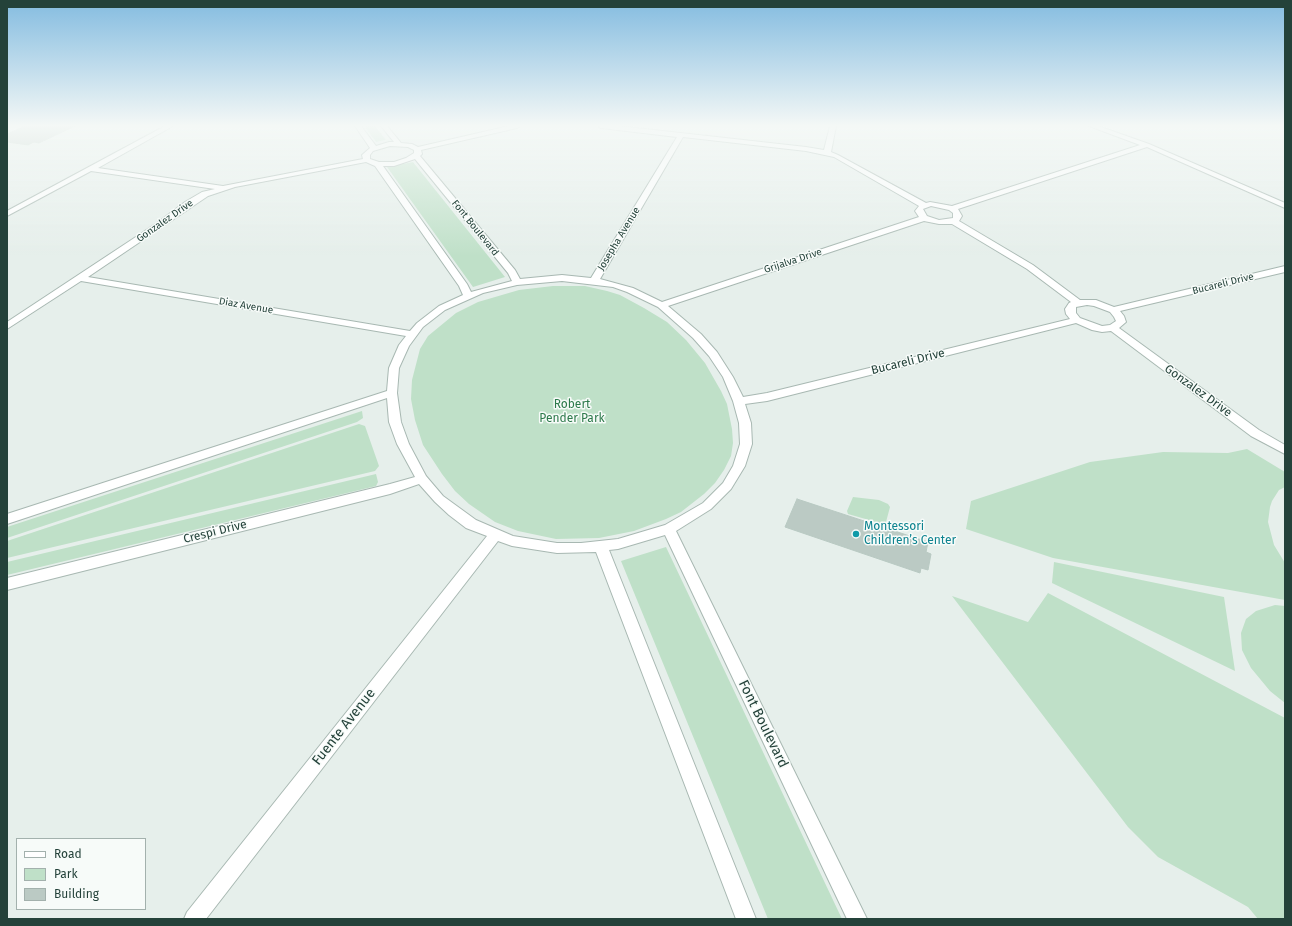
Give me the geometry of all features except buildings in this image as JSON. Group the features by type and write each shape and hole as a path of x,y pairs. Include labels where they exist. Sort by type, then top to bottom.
{"street":[{"path":"7,214 90,169"},
{"path":"91,169 223,188"},
{"name":"Gonzalez Drive","path":"7,326 205,194 223,188 320,169"},
{"path":"382,169 464,286 468,296"},
{"name":"Font Boulevard","path":"429,169 512,272 518,282"},
{"name":"Josepha Avenue","path":"594,281 661,169"},
{"path":"860,169 924,205 937,204 952,208 1074,169"},
{"path":"1200,169 1285,206"},
{"path":"924,205 919,211 924,218 939,222 953,221 1024,263 1078,303"},
{"path":"952,208 958,216 953,221"},
{"name":"Grijalva Drive","path":"660,305 924,218"},
{"name":"Bucareli Drive","path":"1113,310 1285,269"},
{"name":"Diaz Avenue","path":"80,278 412,334"},
{"path":"562,278 594,281 630,290 660,305 697,336 713,354 728,377 739,401 745,423 746,444 739,466 727,486 707,506 668,530 618,544 601,546 557,548 512,541 471,524 439,499 422,479 402,444 395,422 392,393 394,368 399,355 412,334 437,312 468,296 518,282 539,279 562,278"},
{"path":"1078,303 1096,303 1113,310 1119,316 1121,322 1118,326 1113,328 1102,329 1092,327 1077,320 1071,314 1070,309 1072,305 1078,303"},
{"name":"Bucareli Drive","path":"739,401 767,397 1077,320"},
{"name":"Gonzalez Drive","path":"1113,328 1255,433 1285,450"},
{"path":"7,519 392,393"},
{"name":"Crespi Drive","path":"7,584 390,489 422,479"},
{"name":"Font Boulevard","path":"668,530 856,919"},
{"name":"Fuente Avenue","path":"194,919 495,535"},
{"path":"601,546 746,919"}],"green space":[{"path":"389,169 419,169 505,277 473,287"},
{"name":"Robert Pender Park","path":"553,286 585,286 620,295 667,322 686,340 705,363 721,391 727,404 732,429 733,443 731,456 715,483 704,494 681,512 634,531 599,538 556,539 518,531 495,522 469,504 455,491 423,445 415,420 411,399 412,380 420,349 428,336 456,313 478,302 519,290"},
{"path":"362,411 363,418 357,422 7,538 7,527"},
{"path":"359,424 365,426 379,466 375,471 7,558 7,541"},
{"path":"1247,449 1285,472 1285,487 1279,490 1272,501 1268,522 1274,545 1285,563 1285,600 1053,558 966,529 971,501 1090,462 1163,452 1228,453"},
{"path":"376,474 378,482 376,486 7,575 7,562"},
{"path":"853,497 879,500 888,504 890,507 886,522 883,524 848,514 847,511"},
{"path":"666,547 842,919 768,919 621,561"},
{"path":"1054,562 1224,597 1235,671 1052,583"},
{"path":"1048,593 1285,718 1285,919 1258,919 1248,907 1158,857 1128,827 952,596 1028,622"},
{"path":"1275,605 1285,606 1285,703 1270,691 1251,668 1242,650 1241,633 1246,619 1256,611"}],"place":[{"name":"Montessori Children’s Center","path":"856,534"}]}
